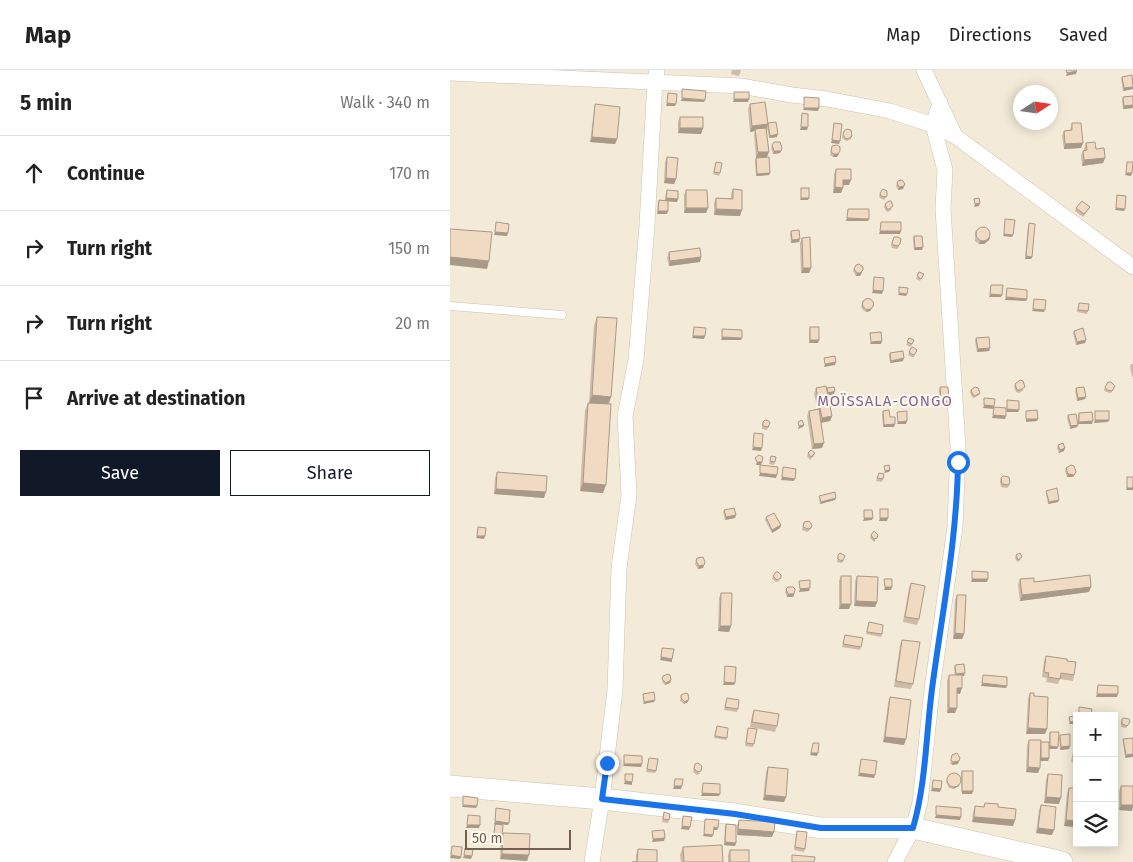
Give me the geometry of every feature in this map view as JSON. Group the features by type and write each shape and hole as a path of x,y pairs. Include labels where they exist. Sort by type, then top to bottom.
{"street":[{"path":"924,70 955,136"},
{"path":"450,73 656,76 827,98 890,112 934,125 955,136 1133,267"},
{"path":"592,862 602,799 615,690 619,568 628,495 625,416 637,350 656,76"},
{"path":"895,862 913,828 920,804 932,689 955,527 958,447 943,209 945,170 934,125 940,103"},
{"path":"450,786 602,799 735,814 821,828 913,828 1062,862"}],"lane":[{"path":"450,306 562,315"}],"shaded area":[{"path":"450,70 1133,70 1133,862 450,862"}],"building":[{"path":"1066,70 1076,70 1077,71 1067,73"},
{"path":"1132,75 1133,87 1124,88 1122,77"},
{"path":"682,89 706,91 705,100 682,98"},
{"path":"734,92 749,92 749,99 734,99"},
{"path":"668,93 677,94 676,104 667,103"},
{"path":"1133,96 1133,105 1124,106 1123,97"},
{"path":"804,97 819,98 819,108 804,108"},
{"path":"765,102 768,124 752,126 750,104"},
{"path":"595,104 620,107 617,139 592,137"},
{"path":"802,113 808,114 808,127 801,127"},
{"path":"680,117 703,117 703,128 680,128"},
{"path":"776,122 778,134 770,136 768,123"},
{"path":"834,123 842,124 840,141 832,140"},
{"path":"1072,123 1081,123 1083,143 1065,144 1064,131 1072,130"},
{"path":"766,128 769,152 758,152 755,129"},
{"path":"847,129 851,130 852,136 848,139 843,135"},
{"path":"774,142 780,142 781,151 774,151 772,145"},
{"path":"1095,142 1096,149 1104,148 1105,158 1084,160 1083,151 1087,150 1086,143"},
{"path":"837,145 840,147 840,151 838,154 834,154 831,152 832,146"},
{"path":"667,157 678,158 676,179 666,178"},
{"path":"769,157 770,173 757,174 756,158"},
{"path":"716,162 722,163 720,173 714,172"},
{"path":"1127,162 1133,162 1132,173 1126,173"},
{"path":"836,169 851,169 851,180 843,180 843,188 835,187"},
{"path":"902,180 905,184 899,187 897,183"},
{"path":"801,188 809,188 809,198 801,198"},
{"path":"733,189 742,190 742,210 716,209 716,198 733,199"},
{"path":"883,189 887,191 887,196 885,197 881,196 880,193"},
{"path":"667,190 678,191 678,199 666,198"},
{"path":"686,190 707,190 708,208 686,208"},
{"path":"1117,195 1126,196 1125,209 1116,208"},
{"path":"979,198 980,203 975,204 974,199"},
{"path":"659,200 668,201 668,211 658,211"},
{"path":"891,201 893,206 887,209 885,204"},
{"path":"1082,201 1090,207 1084,214 1076,208"},
{"path":"848,209 869,209 869,219 847,218"},
{"path":"1005,219 1015,220 1013,235 1004,234"},
{"path":"496,222 509,224 508,233 495,232"},
{"path":"881,222 901,222 901,231 880,231"},
{"path":"1029,223 1035,224 1032,257 1026,256"},
{"path":"980,227 986,227 990,234 986,241 980,241 976,237 976,231"},
{"path":"450,229 492,232 489,261 450,257"},
{"path":"799,230 800,239 792,240 791,231"},
{"path":"914,236 922,236 923,247 915,248"},
{"path":"810,237 811,268 803,268 802,238"},
{"path":"894,237 901,239 898,246 892,243"},
{"path":"700,248 701,257 670,261 669,252"},
{"path":"859,264 863,267 863,270 857,273 854,269"},
{"path":"919,272 924,274 921,279 917,276"},
{"path":"874,277 884,278 883,291 873,290"},
{"path":"991,285 1003,285 1002,295 990,294"},
{"path":"899,287 908,288 907,294 899,293"},
{"path":"1007,288 1027,290 1027,299 1006,297"},
{"path":"868,298 874,304 868,310 862,304"},
{"path":"1034,299 1046,300 1045,310 1033,309"},
{"path":"1079,303 1089,304 1088,311 1078,310"},
{"path":"597,317 617,318 611,397 592,395"},
{"path":"694,327 706,328 705,336 693,336"},
{"path":"810,327 819,327 819,340 810,340"},
{"path":"1083,328 1086,340 1077,342 1074,331"},
{"path":"722,329 742,330 742,338 722,337"},
{"path":"881,332 882,341 871,342 870,333"},
{"path":"989,337 990,348 978,349 976,338"},
{"path":"909,338 914,340 912,344 907,342"},
{"path":"913,347 917,350 913,355 909,352"},
{"path":"903,351 904,358 891,361 890,353"},
{"path":"835,356 836,362 825,364 824,358"},
{"path":"1020,380 1023,381 1025,387 1017,390 1015,384"},
{"path":"1108,382 1115,386 1112,391 1107,390 1105,387"},
{"path":"826,386 832,416 822,418 816,388"},
{"path":"834,387 835,391 828,393 827,388"},
{"path":"940,387 948,387 949,401 941,402"},
{"path":"975,387 978,388 980,393 975,396 971,390"},
{"path":"1084,387 1086,397 1078,398 1076,388"},
{"path":"984,398 995,399 994,406 984,405"},
{"path":"1007,400 1019,401 1019,410 1007,409"},
{"path":"588,403 611,404 606,485 583,483"},
{"path":"994,407 1006,408 1006,416 993,415"},
{"path":"819,409 824,443 814,444 809,411"},
{"path":"889,410 890,417 895,417 895,424 884,425 883,411"},
{"path":"1037,410 1038,419 1026,419 1026,411"},
{"path":"907,411 907,421 898,422 897,412"},
{"path":"1095,411 1109,411 1109,420 1095,420"},
{"path":"1092,412 1093,421 1079,422 1079,413"},
{"path":"1076,414 1078,425 1071,426 1068,415"},
{"path":"765,420 770,423 768,427 763,426"},
{"path":"802,420 804,425 799,426 798,422"},
{"path":"754,433 763,434 762,448 753,447"},
{"path":"1063,443 1065,448 1060,450 1058,445"},
{"path":"811,450 815,453 811,457 808,453"},
{"path":"759,455 763,457 762,462 757,462 755,458"},
{"path":"771,456 776,457 775,462 770,461"},
{"path":"760,465 778,467 777,475 760,473"},
{"path":"889,465 890,470 885,471 884,466"},
{"path":"1071,465 1074,466 1076,472 1074,475 1068,474 1066,468"},
{"path":"783,467 796,469 795,479 782,477"},
{"path":"497,472 547,476 546,492 496,489"},
{"path":"879,473 884,474 883,479 877,478"},
{"path":"1003,476 1009,477 1010,483 1008,485 1002,484 1001,478"},
{"path":"1127,477 1133,477 1133,488 1127,488"},
{"path":"1057,488 1059,500 1049,502 1046,491"},
{"path":"835,492 836,498 821,502 819,496"},
{"path":"734,508 736,515 726,517 724,510"},
{"path":"880,509 888,509 888,518 880,518"},
{"path":"864,510 872,510 873,518 864,518"},
{"path":"774,513 781,525 772,530 766,517"},
{"path":"809,521 812,525 811,528 803,527 804,522"},
{"path":"478,527 486,528 485,536 477,536"},
{"path":"874,531 878,535 874,539 871,535"},
{"path":"840,553 845,557 842,561 838,559"},
{"path":"1020,553 1022,557 1018,560 1016,555"},
{"path":"703,557 704,565 699,566 696,561 697,558"},
{"path":"972,571 988,572 988,579 972,579"},
{"path":"776,572 781,575 781,578 777,580 773,576"},
{"path":"1090,575 1091,587 1022,595 1020,579 1034,578 1034,582"},
{"path":"841,576 851,576 851,604 841,604"},
{"path":"857,576 878,577 877,602 856,601"},
{"path":"884,579 892,579 892,587 885,587"},
{"path":"810,580 810,588 800,589 799,581"},
{"path":"911,583 925,586 919,619 905,617"},
{"path":"788,587 795,589 794,594 788,594 786,589"},
{"path":"721,593 732,593 731,626 720,626"},
{"path":"957,595 966,595 964,634 955,633"},
{"path":"869,622 883,625 882,634 867,632"},
{"path":"845,635 863,638 861,647 843,644"},
{"path":"902,640 920,642 913,684 896,681"},
{"path":"662,648 674,649 672,659 661,657"},
{"path":"1046,656 1076,662 1074,675 1061,673 1060,679 1048,677 1049,673 1044,672"},
{"path":"964,664 965,673 956,674 955,665"},
{"path":"725,666 736,667 735,683 724,682"},
{"path":"668,674 671,680 666,683 662,679 663,676"},
{"path":"949,675 962,675 962,688 957,688 957,708 949,708"},
{"path":"983,675 1007,677 1007,686 982,683"},
{"path":"1098,685 1118,686 1118,694 1097,694"},
{"path":"654,692 655,700 644,702 643,694"},
{"path":"686,693 689,699 685,702 681,695"},
{"path":"1030,693 1034,693 1034,696 1048,697 1047,729 1028,728"},
{"path":"890,697 911,700 906,739 885,737"},
{"path":"727,698 739,700 738,709 725,707"},
{"path":"1079,707 1092,709 1092,712 1079,712"},
{"path":"754,710 779,714 777,726 752,722"},
{"path":"1073,716 1073,721 1070,722 1069,717"},
{"path":"1122,719 1129,719 1130,722 1127,726 1122,724"},
{"path":"717,726 728,728 727,738 715,736"},
{"path":"748,728 757,729 754,744 746,743"},
{"path":"1050,732 1059,732 1058,747 1050,746"},
{"path":"1070,734 1070,746 1061,747 1060,735"},
{"path":"1133,738 1133,754 1126,755 1123,739"},
{"path":"1029,740 1041,740 1040,768 1028,767"},
{"path":"1041,742 1049,742 1049,758 1041,758"},
{"path":"813,743 819,743 818,753 811,753"},
{"path":"957,753 960,758 959,761 953,762 951,760 952,755"},
{"path":"624,755 642,756 642,764 624,764"},
{"path":"649,758 658,759 656,771 647,769"},
{"path":"861,759 877,761 875,775 859,773"},
{"path":"698,763 702,766 701,771 698,772 694,769 695,764"},
{"path":"768,767 788,769 786,797 765,795"},
{"path":"962,771 973,771 973,791 962,791"},
{"path":"954,773 959,775 961,780 959,785 954,787 949,785 947,780 949,775"},
{"path":"625,774 633,774 632,782 625,781"},
{"path":"1048,774 1062,775 1061,798 1046,797"},
{"path":"675,779 683,779 682,786 674,786"},
{"path":"933,780 942,781 941,789 932,788"},
{"path":"703,783 720,784 720,794 702,793"},
{"path":"1121,786 1133,786 1133,805 1121,805"},
{"path":"1069,788 1073,788 1073,821 1066,820"},
{"path":"463,796 478,798 477,806 463,805"},
{"path":"985,803 1016,809 1015,820 974,817 975,806 984,807"},
{"path":"1041,805 1056,807 1054,830 1038,828"},
{"path":"936,806 961,808 961,817 936,815"},
{"path":"496,808 510,810 509,823 495,821"},
{"path":"664,812 670,814 669,820 663,819"},
{"path":"468,815 480,816 480,825 467,825"},
{"path":"683,816 692,817 690,827 682,826"},
{"path":"705,819 719,820 718,828 714,827 713,835 704,834"},
{"path":"739,820 775,822 774,832 738,829"},
{"path":"495,824 503,825 502,835 494,834"},
{"path":"726,824 736,825 736,843 725,842"},
{"path":"664,830 665,838 653,839 652,831"},
{"path":"797,831 807,832 805,849 795,847"},
{"path":"503,833 530,834 529,855 502,854"},
{"path":"722,845 723,862 684,862 683,847"},
{"path":"452,846 462,847 461,857 451,855"},
{"path":"465,848 473,849 472,856 464,855"},
{"path":"638,849 657,850 657,862 637,862"},
{"path":"730,850 749,850 749,862 730,862"},
{"path":"792,855 815,857 814,862 792,862"}],"district":[{"name":"MOÏSSALA-CONGO","path":"885,401"}],"route":[{"path":"607,763 602,799 735,814 821,828 913,828 920,804 932,689 955,527 958,462"}]}
